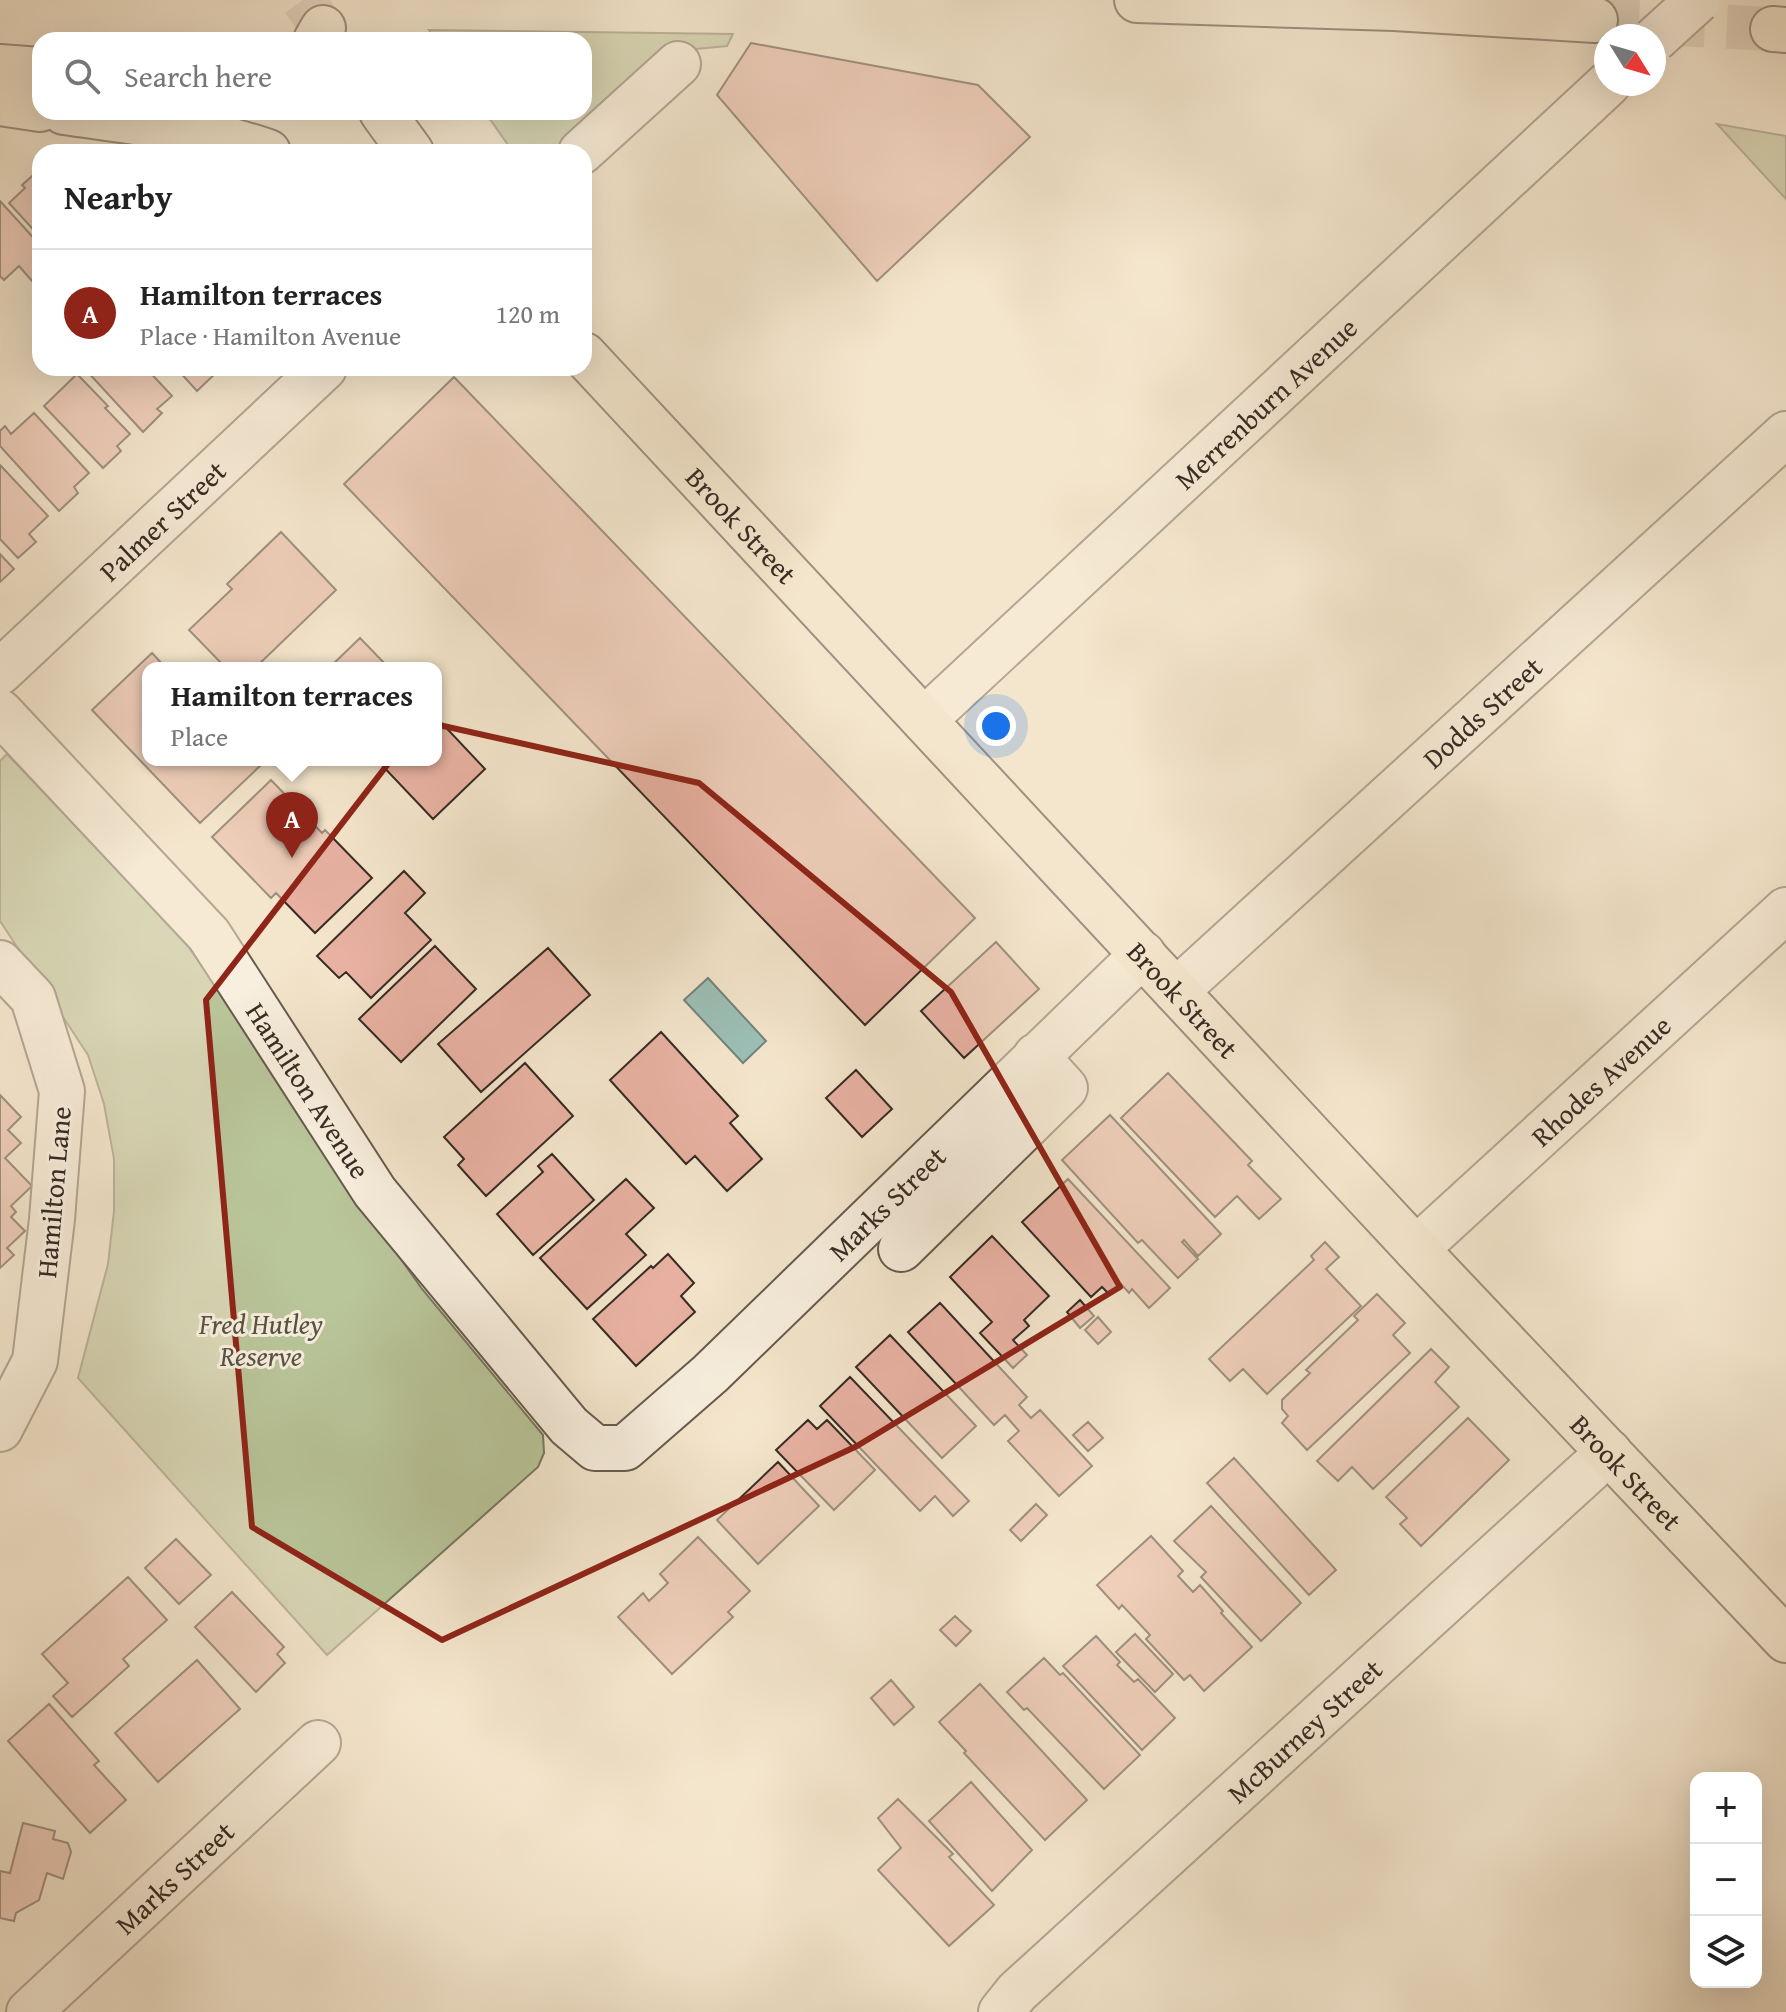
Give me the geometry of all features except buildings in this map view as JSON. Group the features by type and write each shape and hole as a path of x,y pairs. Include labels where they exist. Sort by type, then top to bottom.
{"main road":[{"path":"1137,0 1394,8 1595,20"},
{"path":"0,67 32,69"},
{"path":"0,103 32,108"},
{"path":"119,120 187,130 245,144"},
{"path":"388,120 405,144"},
{"name":"Brook Street","path":"592,364 1416,1249 1786,1640"}],"street":[{"path":"1666,29 1698,0"},
{"path":"590,144 678,64"},
{"name":"Merrenburn Avenue","path":"924,720 1595,96"},
{"name":"Palmer Street","path":"0,672 315,376"},
{"name":"Dodds Street","path":"1176,991 1786,434"},
{"name":"Hamilton Avenue","path":"0,712 209,935 375,1192 569,1426 595,1448 625,1448"},
{"name":"Rhodes Avenue","path":"1416,1249 1786,910"},
{"name":"Marks Street","path":"625,1448 710,1374 1143,954"},
{"name":"Hamilton Lane","path":"0,963 33,998 62,1091 52,1219 35,1361 0,1429"},
{"path":"901,1249 1065,1088 1036,1056"},
{"name":"McBurney Street","path":"1001,2012 1028,1981 1609,1452"},
{"name":"Marks Street","path":"29,2012 318,1743"},
{"path":"0,2005 10,2012"}],"highlighted area":[{"path":"421,721 699,783 951,992 1120,1287 857,1446 442,1640 252,1527 206,1000"}],"green space":[{"path":"429,30 581,32 430,32"},
{"path":"592,32 733,34 727,46 675,51 570,144 507,144 491,120 592,120"},
{"path":"1717,124 1786,136 1786,199"},
{"name":"Fred Hutley Reserve","path":"7,754 183,939 311,1131 422,1289 543,1435 544,1453 538,1467 327,1655 78,1378 108,1264 114,1211 114,1159 104,1104 88,1055 0,921 0,761"}],"water":[{"path":"708,978 766,1041 743,1063 684,1000"}],"tunnel":[{"path":"303,0 323,28"},
{"path":"1595,20 1773,29"}],"place":[{"name":"Hamilton terraces","path":"292,858"}]}
